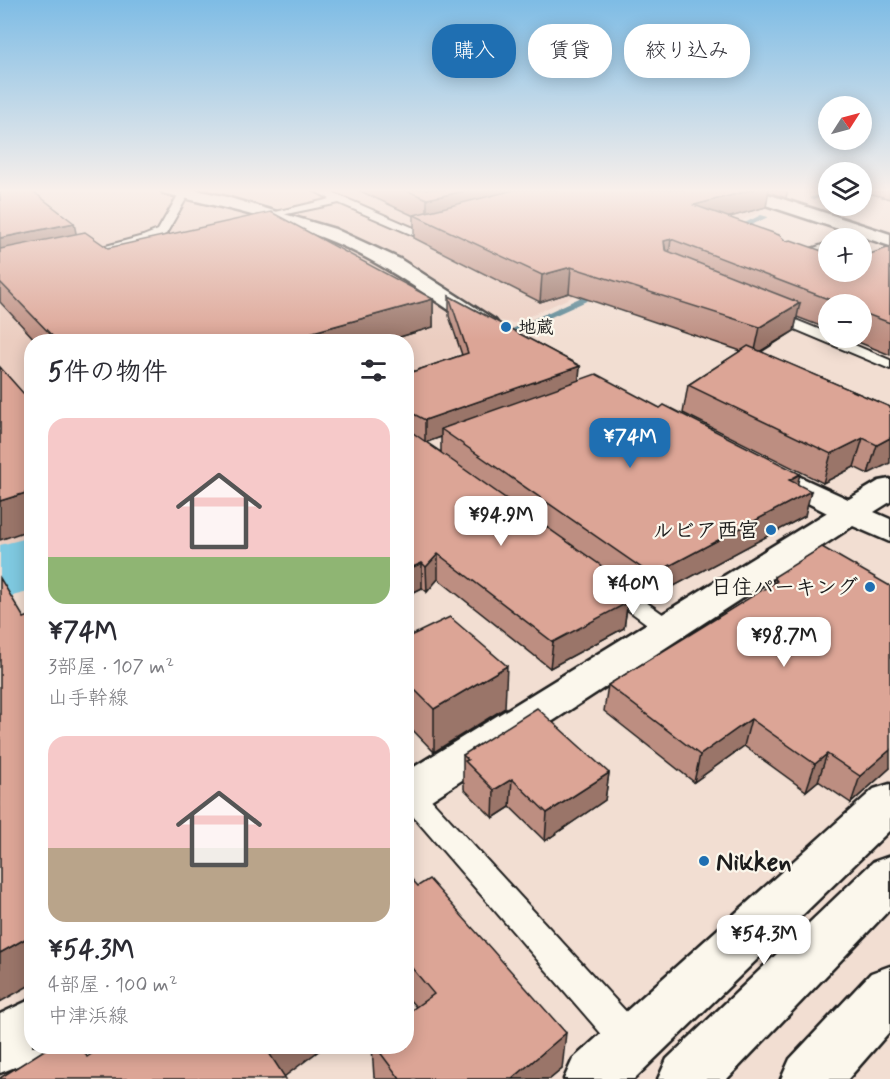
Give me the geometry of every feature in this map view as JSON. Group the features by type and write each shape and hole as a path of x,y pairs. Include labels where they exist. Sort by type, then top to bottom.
{"street":[{"path":"342,239 378,256 442,293 485,324 506,335"},
{"path":"747,460 890,532"},
{"path":"414,787 890,488"},
{"path":"593,1079 890,802"},
{"path":"687,1079 890,877"},
{"path":"810,1079 890,991"},
{"path":"0,1045 24,1031"}],"lane":[{"path":"68,257 145,239"},
{"path":"782,260 818,249"},
{"path":"762,310 890,365"},
{"path":"592,573 666,627"},
{"path":"414,799 632,1043"}],"shaded area":[{"path":"0,239 322,239 368,260 431,295 462,323 486,338 453,357 414,372 414,334 24,334 24,556 0,565"},
{"path":"361,239 699,239 514,323 500,321 393,253"}],"building":[{"path":"48,239 96,239 108,248 147,239 322,239 433,299 306,334 50,334 0,282 0,249"},
{"path":"466,239 670,239 664,241 665,250 800,303 760,327 571,267 542,275"},
{"path":"672,239 791,240 818,249 818,282 872,282 872,253 890,247 890,323 872,316 872,294 818,295"},
{"path":"449,296 580,366 425,420 414,414 414,371 468,353"},
{"path":"748,346 890,407 890,438 877,445 863,438 831,454 688,385"},
{"path":"0,367 24,394 24,494 0,501"},
{"path":"596,374 660,408 664,405 800,474 789,480 811,491 652,575 441,429"},
{"path":"414,434 630,586 615,594 627,603 553,642 438,554 426,567 422,563 414,566"},
{"path":"822,547 890,586 890,750 860,776 827,754 815,764 751,719 700,755 608,685 777,581 774,577"},
{"path":"0,578 24,618 24,940 0,953"},
{"path":"450,617 507,666 434,709 414,689 414,634"},
{"path":"537,708 609,773 547,813 512,779 494,790 465,761 468,760 463,755"},
{"path":"429,879 566,1033 512,1079 400,1079 381,1054 414,1054 414,1008 434,994 414,970 414,882 418,886"},
{"path":"38,1054 86,1054 87,1057 92,1054 270,1054 286,1079 0,1079"}],"waterway":[{"path":"515,330 601,291"},
{"path":"0,574 24,564"}],"place":[{"name":"地蔵","path":"506,327"},
{"name":"ルビア西宮","path":"771,530"},
{"name":"日住パーキング","path":"870,587"},
{"name":"Nikken","path":"704,861"}]}
